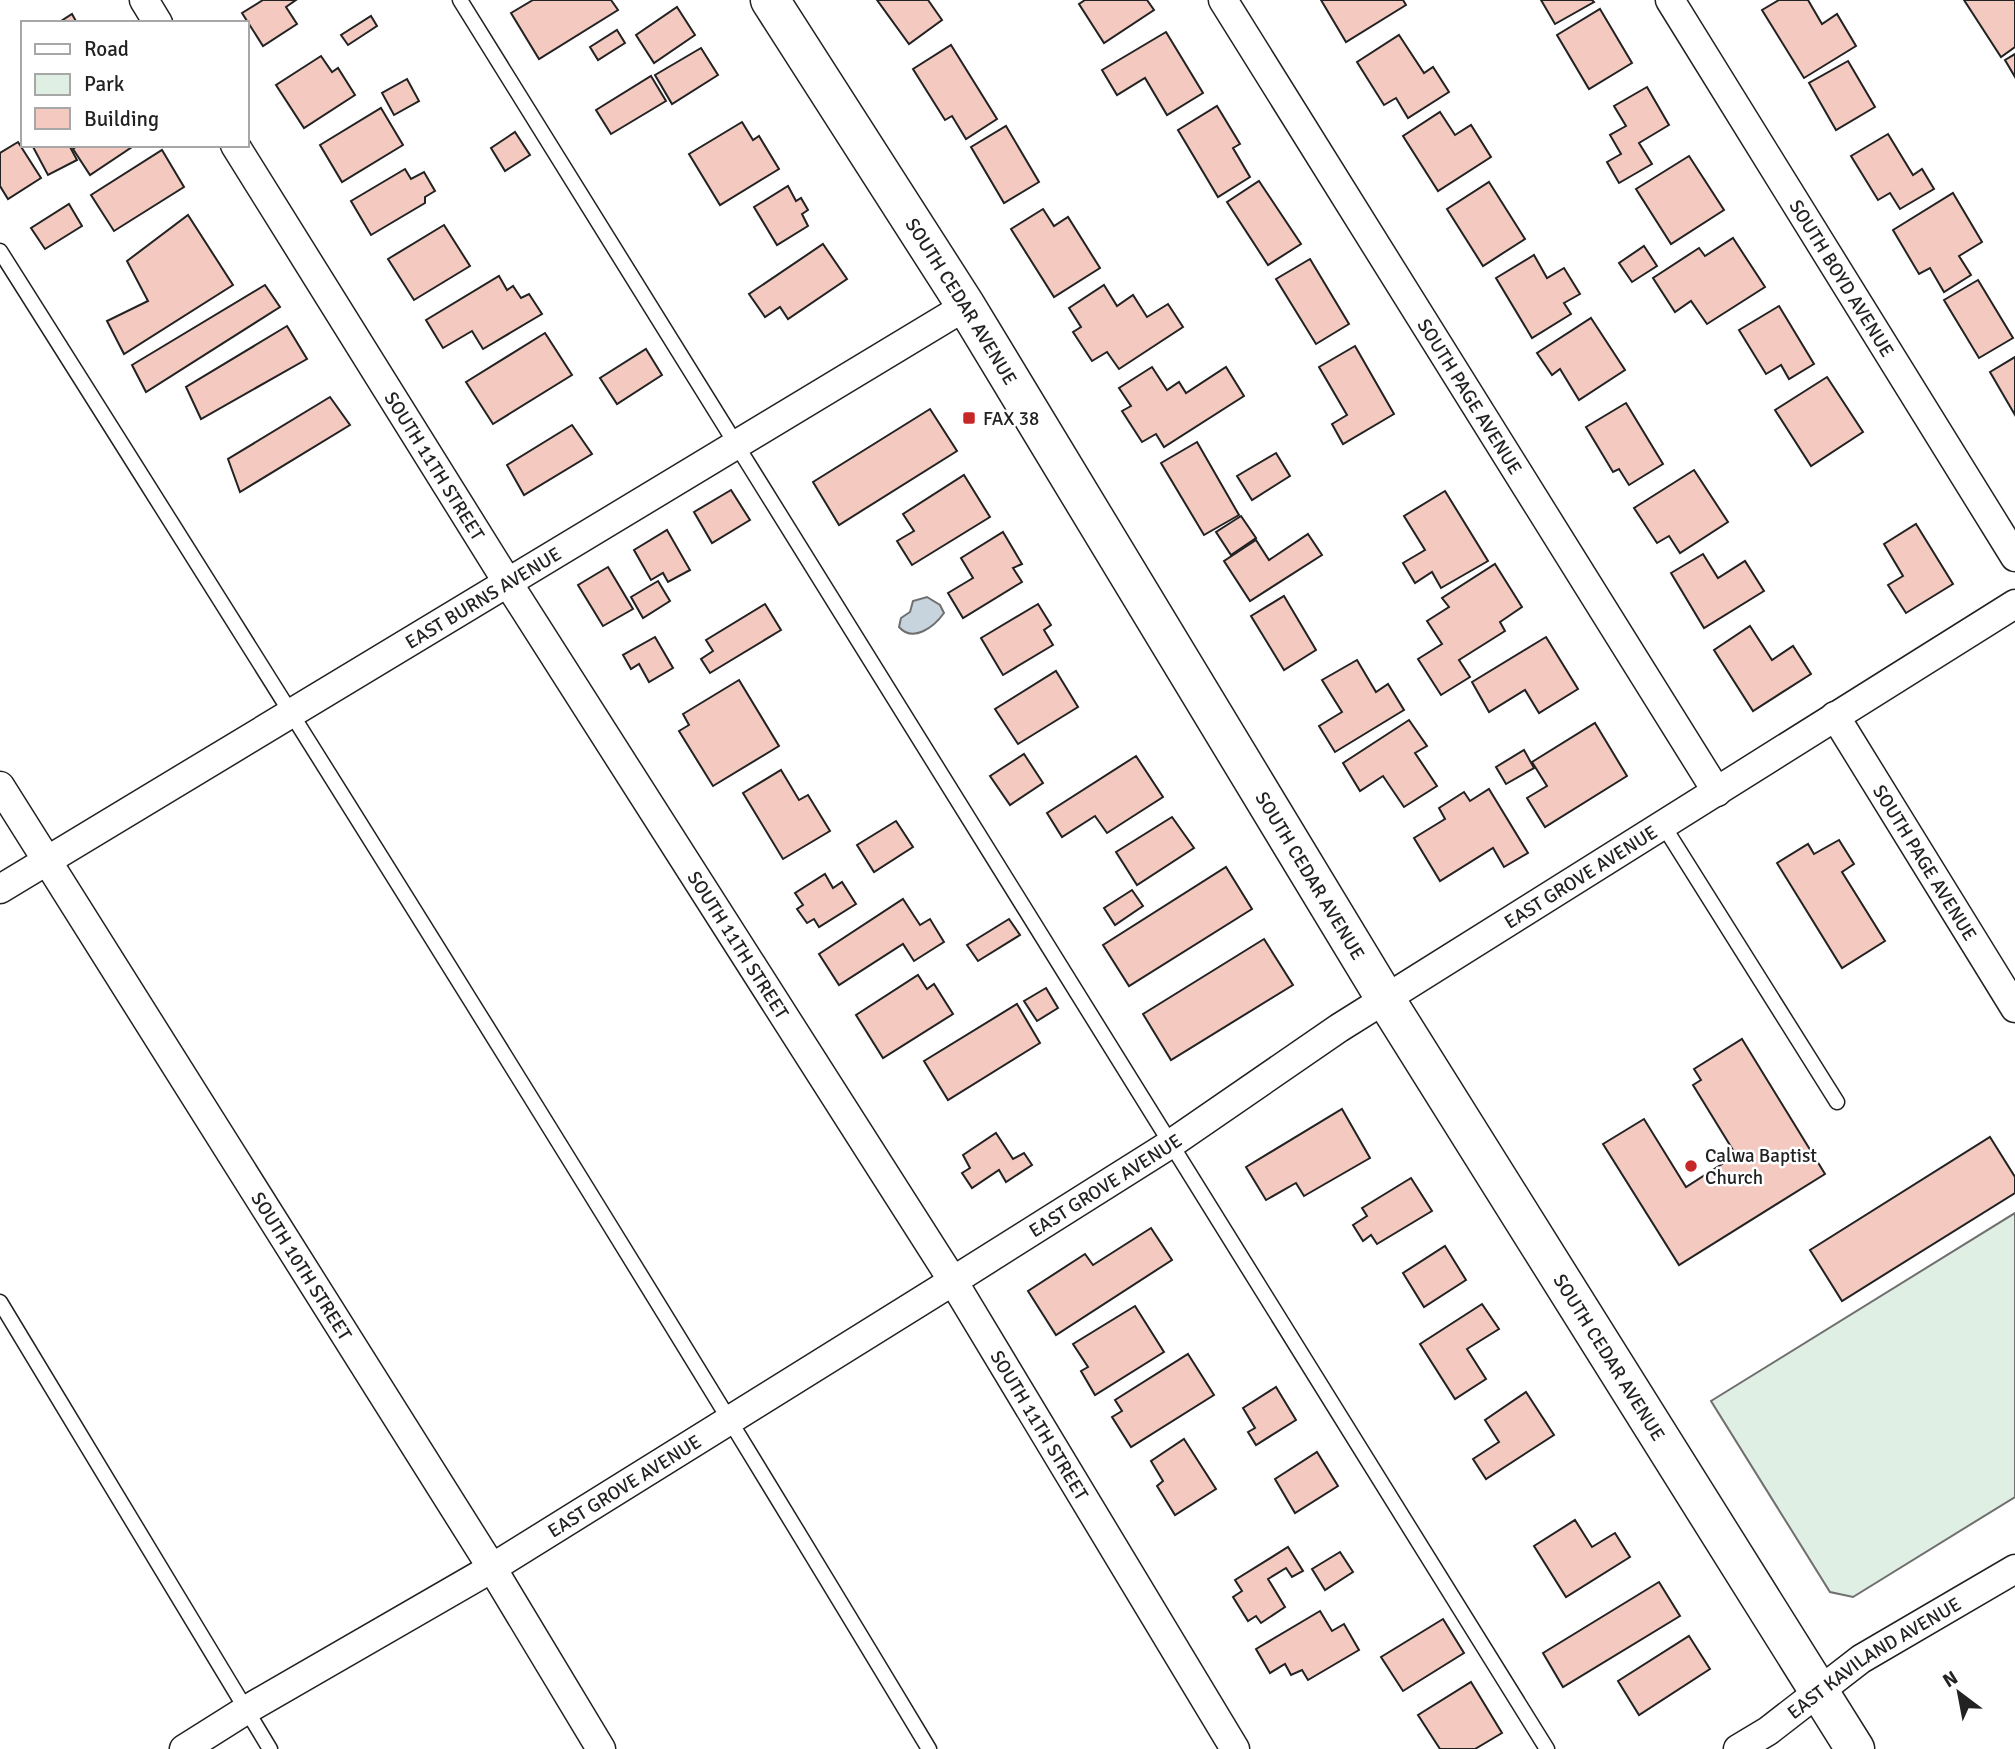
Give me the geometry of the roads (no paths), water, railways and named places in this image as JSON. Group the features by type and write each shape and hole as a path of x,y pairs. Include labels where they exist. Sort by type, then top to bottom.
{"main road":[{"name":"SOUTH CEDAR AVENUE","path":"770,0 966,306 1386,1000 1855,1749"}],"street":[{"path":"144,0 158,21"},
{"name":"SOUTH PAGE AVENUE","path":"1223,0 1717,792"},
{"name":"SOUTH BOYD AVENUE","path":"1670,0 2015,557"},
{"name":"SOUTH 11TH STREET","path":"236,147 508,583 953,1281 1235,1749"},
{"name":"EAST BURNS AVENUE","path":"0,889 966,306"},
{"name":"EAST GROVE AVENUE","path":"184,1749 246,1710 492,1568 953,1281 1172,1143 1339,1028 2015,604"},
{"name":"SOUTH PAGE AVENUE","path":"1835,716 2015,1008"},
{"name":"SOUTH 10TH STREET","path":"0,786 492,1568 601,1749"},
{"name":"EAST KAVILAND AVENUE","path":"1738,1749 1768,1731 1861,1658 2015,1569"}],"lane":[{"path":"460,0 1547,1749"},
{"path":"0,251 292,713 731,1419 929,1749"},
{"path":"1663,825 1837,1102"},
{"path":"0,1302 270,1749"}],"place":[{"name":"FAX 38","path":"969,418"},
{"name":"Calwa Baptist Church","path":"1691,1166"}]}
